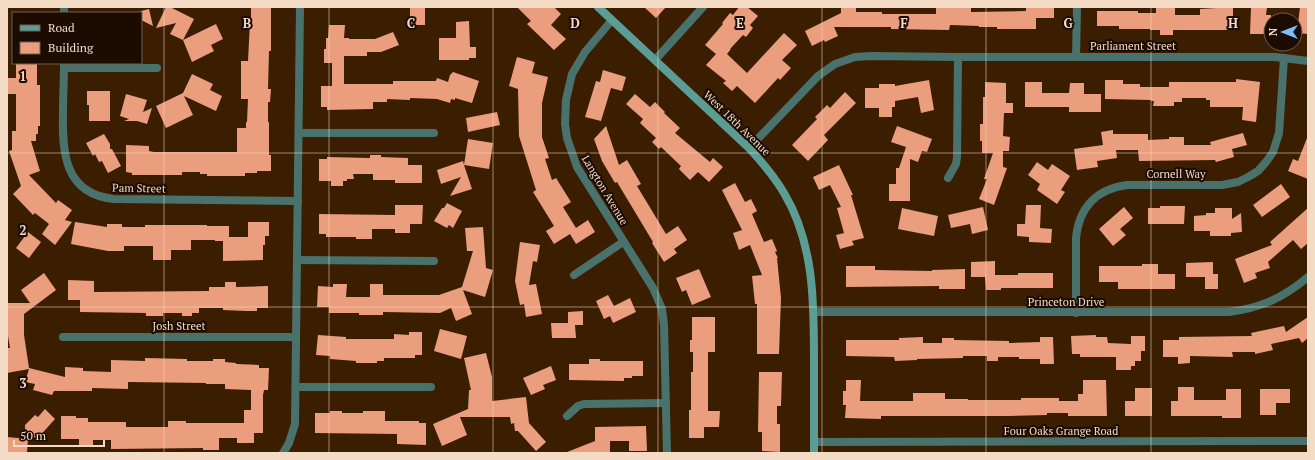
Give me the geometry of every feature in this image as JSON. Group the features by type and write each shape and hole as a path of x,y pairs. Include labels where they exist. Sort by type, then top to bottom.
{"street":[{"path":"283,453 289,443 295,424 300,7"},
{"name":"West 18th Avenue","path":"598,7 749,148 768,169 785,194 795,214 803,234 812,275 814,312 814,453"},
{"path":"655,60 703,7"},
{"path":"1076,56 1077,7"},
{"name":"Langton Avenue","path":"612,20 585,52 572,74 566,100 565,124 567,138 576,167 653,288 662,309 664,325 667,453"},
{"name":"Parliament Street","path":"749,148 809,84 826,70 845,60 867,56 1284,58 1308,61"},
{"path":"948,178 956,164 957,157 958,57"},
{"name":"Cornell Way","path":"1076,313 1077,228 1080,218 1088,205 1099,194 1117,186 1222,185 1238,182 1258,171 1272,152 1279,133 1284,58"},
{"name":"Pam Street","path":"157,68 64,66 62,132 66,158 70,170 84,189 92,194 114,199 298,200"},
{"path":"298,133 434,133"},
{"name":"Langton Avenue","path":"574,275 623,242"},
{"path":"297,260 434,261"},
{"name":"Princeton Drive","path":"814,312 1217,313 1240,311 1264,305 1295,288 1308,277"},
{"name":"Josh Street","path":"63,337 296,337"},
{"path":"296,387 431,387"},
{"path":"566,416 578,406 584,404 666,403"},
{"name":"Four Oaks Grange Road","path":"814,442 1308,441"}],"building":[{"path":"166,7 170,7 194,19 183,40 170,34 176,23 156,28"},
{"path":"251,7 271,7 271,51 269,51 268,89 271,89 270,102 268,102 268,122 271,171 245,173 245,176 207,176 207,174 200,174 200,172 182,172 182,175 132,175 132,173 126,172 126,145 149,146 149,151 154,152 237,152 237,128 246,128 247,122 248,99 241,99 241,61 248,61"},
{"path":"410,7 425,7 425,25 410,25"},
{"path":"517,7 554,7 561,14 551,25 566,39 554,50 527,24 531,21"},
{"path":"644,7 666,7 656,18"},
{"path":"739,7 747,7 758,16 750,25 753,28 746,37 743,35 727,54 747,73 784,33 797,45 782,60 791,68 780,80 778,78 755,103 737,86 732,91 723,83 726,81 706,65 716,54 705,45 723,24 722,23 730,13 733,15"},
{"path":"841,7 856,7 856,12 882,12 882,14 936,14 936,7 971,8 971,12 1026,11 1026,7 1054,7 1054,18 1036,18 1036,29 997,29 997,27 950,25 949,30 891,29 891,27 834,27 838,36 825,42 824,40 812,46 805,31 841,13"},
{"path":"1156,7 1175,7 1175,15 1200,15 1200,9 1233,7 1233,30 1173,30 1173,35 1160,35 1160,30 1119,29 1119,26 1097,26 1097,11 1138,11 1138,13 1156,13"},
{"path":"1251,7 1267,7 1266,12 1263,12 1263,34 1250,34"},
{"path":"1300,7 1308,7 1308,34 1303,34 1303,12 1299,12"},
{"path":"149,9 153,26 142,20 141,11"},
{"path":"469,21 470,47 476,47 476,58 469,58 469,60 439,60 439,38 456,38 456,22"},
{"path":"216,24 223,39 211,45 214,51 192,62 183,40"},
{"path":"329,25 345,25 344,38 349,39 375,39 393,32 399,45 381,52 367,52 367,56 344,56 344,84 393,84 393,81 436,81 437,78 448,82 450,75 453,72 479,81 472,103 455,98 455,100 451,99 450,103 437,99 410,98 410,100 387,99 387,102 373,102 373,109 327,110 327,107 321,107 321,86 332,86 332,63 324,63 324,49 326,49 326,38 328,38"},
{"path":"517,57 535,62 532,73 548,77 542,103 542,137 549,158 545,159 552,180 556,178 571,202 563,207 576,228 588,220 595,232 576,244 570,234 554,244 546,231 554,226 533,192 536,190 519,136 518,89 509,86"},
{"path":"16,64 37,64 37,85 40,85 40,126 38,126 36,141 31,141 40,171 29,175 56,203 58,200 72,210 65,220 72,222 55,245 42,234 49,224 35,213 33,215 13,194 21,186 9,151 12,150 12,131 16,131 16,94 7,94 7,78 16,78"},
{"path":"603,70 626,77 622,91 611,88 601,121 585,117 596,81 600,82"},
{"path":"192,74 213,84 210,90 222,96 216,111 184,96 193,115 166,128 156,106 183,93"},
{"path":"1236,79 1260,82 1256,122 1242,120 1243,107 1210,107 1210,100 1206,100 1206,98 1182,98 1182,102 1174,102 1174,106 1153,106 1154,101 1151,100 1105,99 1105,80 1123,80 1123,84 1140,84 1140,87 1169,87 1169,82 1236,82"},
{"path":"929,80 934,110 921,113 918,97 895,101 895,107 892,107 892,117 879,117 879,108 865,108 865,88 879,88 879,84 895,84 895,86"},
{"path":"985,82 1006,83 1006,103 1013,103 1013,113 1004,113 1003,136 1010,137 1009,151 1003,151 1003,167 1007,168 994,205 979,199 987,179 984,179 993,153 982,153 982,141 980,141 980,124 983,124 983,97 985,97"},
{"path":"1025,82 1042,82 1042,93 1069,93 1070,83 1084,83 1084,94 1101,94 1101,112 1069,112 1069,107 1025,107"},
{"path":"87,91 110,91 110,121 89,121"},
{"path":"845,92 856,103 824,135 828,140 808,161 792,145 817,119 815,117 827,105 830,108"},
{"path":"126,94 147,100 143,112 152,108 147,124 137,121 124,121 129,119 120,116"},
{"path":"635,94 650,107 655,102 680,128 675,133 710,162 713,158 723,167 709,182 698,172 690,180 679,169 681,166 661,147 659,149 652,142 656,138 640,123 643,119 626,104"},
{"path":"497,112 500,125 468,132 466,118"},
{"path":"606,126 619,165 627,160 641,184 637,186 666,234 678,226 687,240 674,249 677,253 664,262 617,182 615,183 602,161 594,139"},
{"path":"897,126 932,139 927,152 922,151 918,162 910,159 910,201 889,201 889,184 896,184 896,168 899,168 906,147 891,142"},
{"path":"1113,130 1113,134 1148,134 1148,140 1169,139 1169,137 1184,137 1184,145 1211,145 1210,142 1243,133 1247,145 1232,149 1234,157 1216,162 1215,160 1139,161 1138,150 1116,150 1117,158 1097,161 1098,167 1077,170 1074,149 1103,145 1101,132"},
{"path":"104,134 110,144 110,149 112,149 121,166 108,173 102,161 99,162 95,154 93,156 86,143"},
{"path":"1307,138 1308,179 1288,171 1293,159 1298,161"},
{"path":"468,139 493,143 489,169 464,165"},
{"path":"370,155 408,158 408,165 422,165 422,183 395,183 395,180 373,180 373,174 353,174 354,179 347,179 347,181 343,181 343,186 331,186 331,181 319,181 319,159 327,159 327,157 370,158"},
{"path":"463,161 472,189 450,196 461,177 441,184 437,170"},
{"path":"1037,162 1048,170 1052,164 1070,176 1061,190 1065,192 1057,204 1037,190 1040,184 1028,175"},
{"path":"839,165 853,195 851,195 864,238 852,241 854,245 840,249 836,235 844,233 837,208 841,207 830,185 819,190 813,177"},
{"path":"735,183 745,202 751,199 757,211 752,214 764,242 772,239 777,251 775,252 778,258 781,298 779,354 757,354 757,304 755,304 752,276 762,275 750,245 739,250 733,233 742,230 722,190"},
{"path":"1281,184 1290,197 1262,217 1253,205"},
{"path":"447,203 462,211 453,228 449,225 447,228 434,221"},
{"path":"395,205 423,205 422,224 410,224 410,233 395,233 395,229 372,229 372,239 356,239 356,237 326,237 326,234 319,234 319,214 395,215"},
{"path":"1026,205 1041,205 1040,228 1052,229 1051,243 1029,242 1029,237 1017,236 1017,224 1025,224"},
{"path":"1160,206 1185,206 1184,224 1148,224 1148,208 1160,208"},
{"path":"983,207 988,230 972,234 970,224 951,228 948,215"},
{"path":"1124,207 1133,218 1120,229 1126,235 1113,246 1099,229"},
{"path":"902,208 938,216 934,236 898,229"},
{"path":"1215,208 1232,208 1232,219 1241,213 1242,232 1231,233 1231,236 1210,236 1210,231 1194,231 1194,216 1206,215 1206,213 1215,213"},
{"path":"1308,208 1308,243 1301,249 1293,240 1268,262 1270,268 1255,273 1257,278 1244,283 1235,259 1272,245 1270,242"},
{"path":"75,222 107,227 107,224 122,224 122,227 145,227 145,225 229,226 229,237 248,237 248,222 269,222 269,236 265,236 265,245 263,245 263,260 223,261 223,241 191,240 191,250 171,250 171,260 153,260 153,246 124,246 124,251 108,251 71,244"},
{"path":"483,227 486,268 493,270 485,297 463,290 472,314 456,321 451,308 440,313 383,312 383,315 359,315 359,313 329,313 329,307 317,307 318,286 333,287 333,284 347,284 346,297 370,297 370,284 383,284 383,295 439,295 462,287 473,251 467,251 465,228"},
{"path":"28,232 41,242 29,258 16,248"},
{"path":"520,242 540,245 537,262 533,261 529,285 536,284 542,314 526,317 524,304 520,305 515,281"},
{"path":"995,261 995,275 1018,275 1018,273 1053,273 1053,288 1001,288 1001,290 986,290 985,277 971,277 971,262"},
{"path":"1213,262 1213,274 1218,274 1218,289 1205,289 1205,277 1186,277 1186,263"},
{"path":"1142,264 1158,264 1158,274 1175,274 1175,289 1118,289 1118,282 1099,282 1099,266 1142,266"},
{"path":"846,266 875,266 875,270 932,271 965,269 965,289 939,289 939,286 846,287"},
{"path":"699,269 711,297 692,305 686,290 682,292 676,278"},
{"path":"44,273 56,290 24,314 24,335 29,368 65,377 65,367 83,368 83,371 111,372 111,360 145,361 145,358 213,361 213,359 225,359 225,362 236,364 259,365 259,368 269,368 268,390 264,390 263,395 263,433 254,433 254,443 237,443 237,438 219,438 219,450 203,450 203,448 111,449 111,440 93,440 93,445 79,445 79,439 61,439 61,416 88,418 88,422 126,422 126,427 168,427 168,421 186,421 186,423 244,423 244,410 251,410 251,390 225,389 225,384 128,382 128,389 92,388 92,391 54,391 52,395 33,390 35,384 25,382 29,369 7,373 7,348 10,348 7,330 7,303 30,303 21,290"},
{"path":"68,280 94,281 94,292 209,291 209,287 225,287 225,282 236,282 236,287 268,286 268,308 257,308 257,311 246,311 223,310 223,308 199,308 199,313 192,313 192,316 182,316 182,313 163,313 163,316 146,316 146,313 80,312 80,300 68,300"},
{"path":"608,295 614,306 630,298 636,312 613,323 610,316 604,319 596,301"},
{"path":"583,311 583,325 575,325 576,338 552,338 551,323 568,323 568,312"},
{"path":"692,317 715,317 715,352 708,352 708,411 720,411 719,427 704,427 704,438 689,438 691,372 693,372 693,352 690,352 690,340 692,340"},
{"path":"1308,317 1308,338 1302,343 1299,338 1271,344 1273,350 1255,354 1255,352 1232,352 1233,357 1190,356 1190,363 1178,364 1178,357 1163,357 1163,340 1179,340 1179,337 1252,336 1251,333 1284,326 1286,332"},
{"path":"440,329 467,336 461,359 434,351"},
{"path":"409,332 422,332 422,355 415,355 415,358 384,358 384,361 377,361 377,363 356,363 356,361 330,359 330,356 316,355 318,335 346,337 346,339 394,339 394,334 409,335"},
{"path":"1096,335 1096,337 1107,337 1108,343 1131,344 1131,336 1145,336 1145,351 1141,351 1141,361 1135,361 1135,366 1131,366 1131,370 1116,370 1116,357 1080,357 1080,354 1072,354 1071,336"},
{"path":"923,337 923,343 942,343 942,338 954,338 954,340 1009,341 1009,343 1040,342 1040,337 1053,337 1054,364 1040,364 1040,359 1019,359 1019,357 998,357 998,361 987,361 987,356 963,356 963,358 895,361 894,357 846,356 846,340 899,340 899,338"},
{"path":"486,353 492,377 492,401 526,397 529,423 546,442 536,451 518,431 515,431 514,423 511,424 510,417 460,417 467,435 442,446 433,424 468,409 469,390 471,390 464,358"},
{"path":"589,359 600,359 600,361 643,361 643,376 624,378 624,381 569,380 569,364 589,364"},
{"path":"551,366 556,380 543,385 545,389 531,395 523,378"},
{"path":"759,372 782,372 781,406 777,406 777,424 780,424 780,452 762,451 762,432 758,432"},
{"path":"846,380 861,380 860,401 913,401 913,393 945,393 945,399 1021,400 1021,398 1059,398 1059,401 1078,401 1078,394 1083,394 1083,380 1106,380 1107,416 1068,416 1068,413 1047,413 1047,415 1009,416 881,416 881,419 845,418 846,405 843,405 843,391 846,391"},
{"path":"1178,387 1194,387 1194,400 1226,400 1226,389 1241,389 1241,418 1222,418 1222,416 1171,416 1171,401 1178,401"},
{"path":"1135,388 1152,388 1152,416 1125,416 1125,401 1135,401"},
{"path":"1260,389 1290,389 1290,403 1276,403 1276,415 1260,415"},
{"path":"45,409 55,419 37,439 25,429 25,425 35,415 38,417"},
{"path":"330,411 342,411 342,413 363,413 363,411 385,411 385,421 419,421 419,423 426,423 426,445 397,444 397,434 315,433 315,413 330,413"},
{"path":"646,426 647,451 629,451 629,441 610,441 610,453 567,453 595,441 595,427"},
{"path":"7,437 28,439 27,453 7,453"}]}
